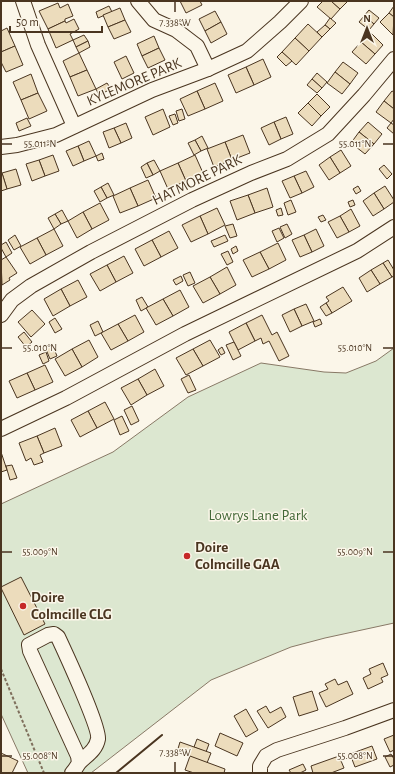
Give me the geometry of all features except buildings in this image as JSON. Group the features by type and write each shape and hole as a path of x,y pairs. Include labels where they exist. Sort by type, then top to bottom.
{"street":[{"name":"KYLEMORE PARK","path":"23,1 38,45 74,126"},
{"name":"KYLEMORE PARK","path":"1,147 56,135 152,90 208,69 247,51 301,1"},
{"name":"KYLEMORE PARK","path":"141,2 154,20 176,30 197,46 208,69"},
{"name":"HATMORE PARK","path":"1,315 12,300 31,286 91,252 192,200 251,173 287,159 328,134 364,95 394,59"},
{"path":"2,426 66,398 185,334 357,251 394,227"},
{"path":"54,634 58,637 90,710 98,733 98,739 91,753 76,768 78,756 30,651 29,645 48,635 54,634"},
{"path":"260,773 260,766 266,756 277,750 394,710"}],"path":[{"path":"1,669 44,773"}],"green space":[{"name":"Lowrys Lane Park","path":"394,348 394,623 291,647 211,680 91,773 28,773 1,714 1,504 113,452 188,397 261,363 324,372 346,373 376,361"}],"wall":[{"path":"116,773 162,735"}],"place":[{"name":"Doire Colmcille GAA","path":"187,556"},
{"name":"Doire Colmcille CLG","path":"23,606"}]}
